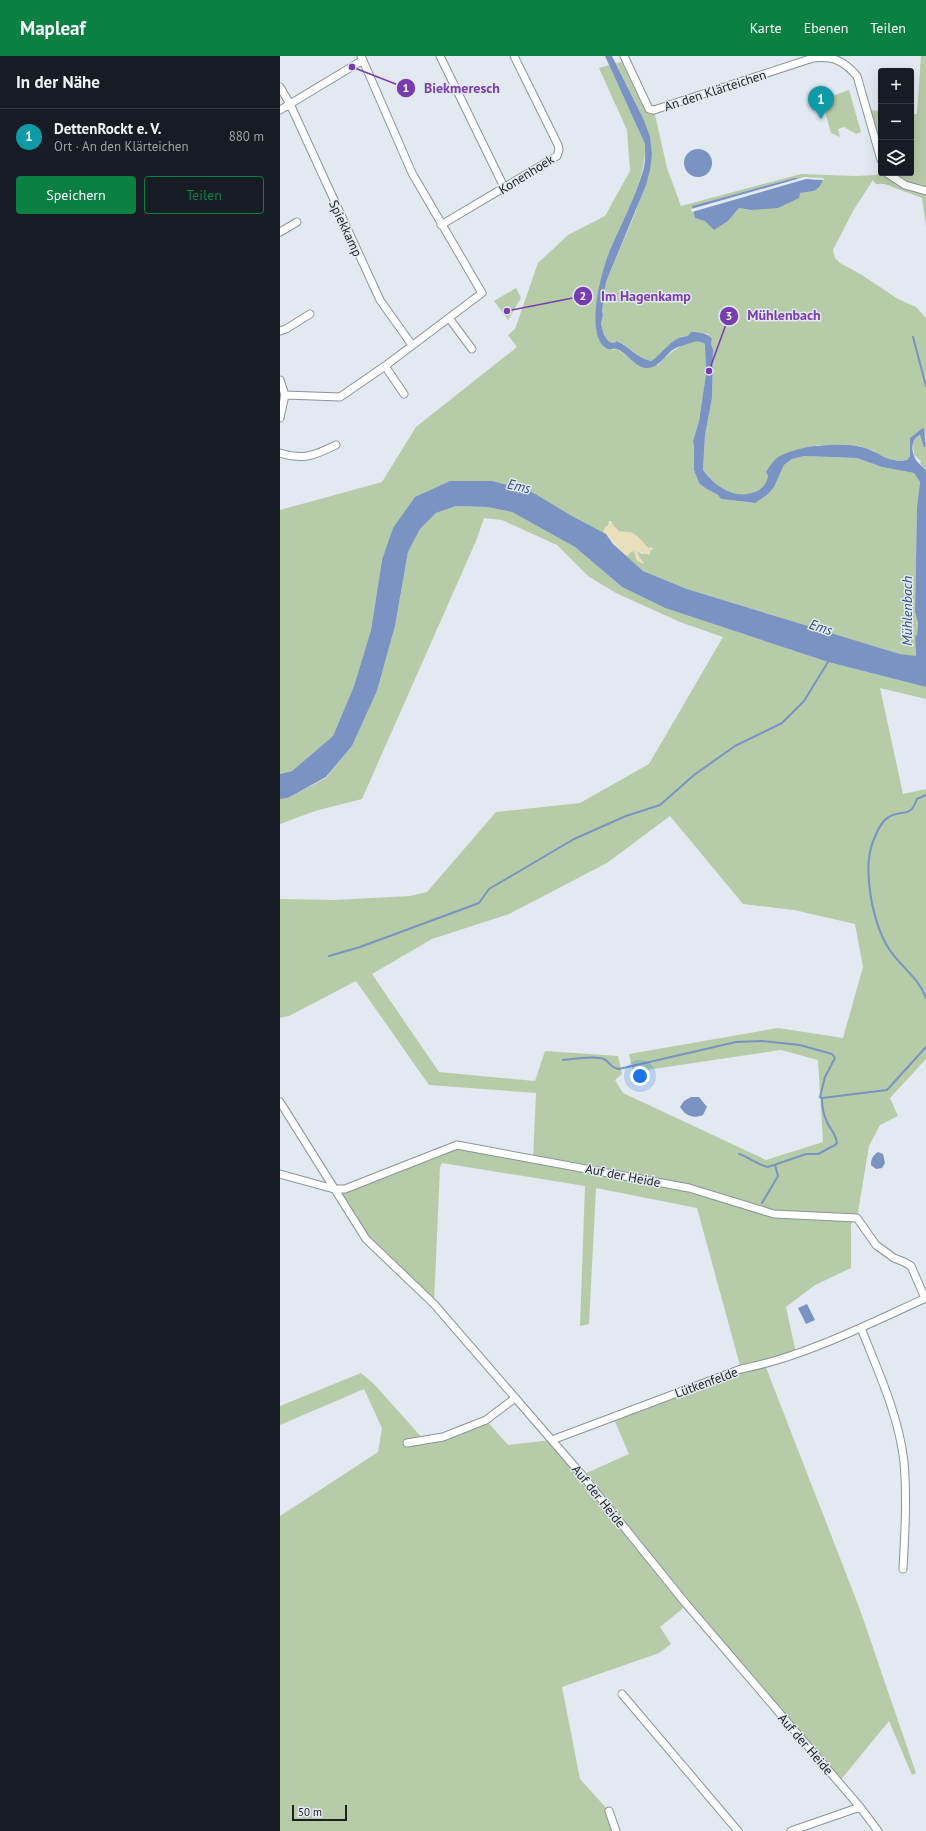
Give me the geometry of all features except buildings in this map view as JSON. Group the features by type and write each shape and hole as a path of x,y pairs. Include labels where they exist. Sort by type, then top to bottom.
{"street":[{"path":"440,56 504,187"},
{"name":"Konenhoek","path":"441,225 551,161 557,156 559,150 514,56"},
{"name":"An den Klärteichen","path":"624,56 649,109 654,110 812,57 827,57 839,61 849,67 856,76 878,150"},
{"path":"280,110 362,58 412,173 482,293 385,366 340,397 285,395"},
{"name":"Spiekkamp","path":"280,87 290,104 380,300 412,345"},
{"path":"892,176 905,185 926,191"},
{"path":"280,232 298,222"},
{"path":"280,331 286,329 310,314"},
{"path":"449,318 472,349"},
{"path":"385,366 404,394"},
{"path":"280,380 285,395 280,418"},
{"path":"280,453 296,457 309,457 336,445"},
{"name":"Auf der Heide","path":"280,1102 366,1239 434,1304 552,1440 687,1605 860,1807 878,1831"},
{"name":"Auf der Heide","path":"280,1174 334,1189 345,1188 457,1145 689,1188 774,1214 857,1218 876,1245 894,1258 911,1266 926,1298"},
{"name":"Lütkenfelde","path":"552,1440 742,1369 765,1364 861,1328 926,1298"},
{"path":"861,1328 892,1408 904,1461 906,1530 903,1569"},
{"path":"407,1443 443,1437 479,1423 486,1420 515,1398"},
{"path":"622,1694 738,1831"},
{"path":"791,1831 860,1807"},
{"path":"609,1811 616,1831"}],"green space":[{"path":"921,56 926,56 926,227 922,198 885,184 876,184 873,180 853,211 833,250 835,258 840,263 862,275 898,299 916,307 926,318 926,437 923,431 910,438 910,456 907,460 891,460 880,456 874,451 860,446 818,445 769,468 766,472 768,480 759,490 744,495 735,495 726,491 703,470 705,435 712,398 712,339 708,334 694,332 688,336 682,336 651,361 646,360 618,341 614,343 609,342 604,335 601,324 606,282 636,211 652,154 650,136 643,118 616,63 622,62 644,109 654,110 667,168 681,206 801,174 855,176 878,174 878,176 914,176 914,114 917,114","holes":["794,178 823,180 812,191 806,191 751,210 739,208 728,221 695,218 693,206"]},
{"path":"609,65 645,144 645,157 633,198 610,250 601,280 596,331 612,350 617,349 638,364 658,365 673,351 686,343 699,341 705,344 706,374 699,421 693,441 694,470 699,483 718,495 721,499 752,503 774,487 784,465 792,459 804,456 857,458 882,467 914,473 920,482 917,507 915,612 918,623 917,635 915,636 916,657 900,654 687,589 643,571 626,557 630,552 634,551 637,559 644,563 639,557 637,551 642,554 650,553 651,547 648,548 632,533 618,531 615,529 611,521 609,521 606,534 572,516 450,481 382,560 371,630 354,686 333,736 292,771 280,774 280,510 382,482 416,427 517,347 508,335 515,329 538,263 568,235 605,216 630,171 627,130 599,68"},
{"path":"826,89 835,95 849,90 861,132 856,134 844,127 838,129 840,137 831,133 819,91"},
{"path":"867,110 878,111 878,149"},
{"path":"516,288 521,298 508,320 494,301"},
{"path":"918,435 921,437 924,447 926,448 926,471 920,463 921,461 914,455 913,443"},
{"path":"456,506 487,507 512,512 575,547 622,587 665,608 828,662 926,687 926,699 880,688 903,794 926,789 926,1059 890,1098 898,1116 880,1125 869,1146 857,1218 851,1224 851,1268 815,1285 786,1307 796,1353 765,1365 859,1607 916,1773 912,1775 889,1721 839,1782 687,1605 660,1627 671,1644 659,1653 562,1687 580,1779 609,1811 616,1831 280,1831 280,1516 378,1452 382,1428 364,1389 280,1425 280,1406 361,1373 374,1384 424,1440 486,1420 508,1445 552,1440 582,1475 629,1454 613,1417 741,1369 697,1208 596,1188 589,1324 580,1326 585,1186 442,1163 440,1167 434,1304 366,1239 334,1189 345,1189 457,1145 533,1159 536,1093 429,1085 356,981 289,1016 280,1018 280,899 335,900 410,896 427,892 496,812 580,803 649,764 723,637 680,622 616,593 588,576 557,545 502,520 484,518 476,541 362,799 315,811 280,824 280,799 288,798 326,778 352,746 377,691 395,626 408,552 420,529 436,513","holes":["670,816 743,904 794,910 855,924 863,967 843,1038 778,1028 629,1054 633,1072 781,1050 818,1060 823,1142 766,1160 623,1093 615,1080 622,1074 618,1056 545,1051 535,1081 439,1072 372,974 432,939 509,914 607,863"]}],"sand":[{"path":"609,521 620,532 633,533 648,548 653,548 653,550 650,550 650,555 637,551 644,564 637,561 634,551 626,557 603,532 605,527 609,525"}],"water":[{"path":"605,56 612,56 643,118 650,136 652,154 646,185 606,282 601,324 604,335 609,342 614,343 617,341 646,360 651,361 673,342 688,336 691,332 703,333 711,337 713,349 712,398 705,435 703,470 720,487 733,493 747,494 758,491 765,484 768,476 766,472 776,459 788,452 808,447 843,445 862,447 888,459 899,461 907,460 910,456 910,438 923,428 924,429 926,448 924,447 920,435 913,442 912,449 916,460 926,471 926,687 828,662 665,608 622,587 575,547 512,512 487,507 456,506 436,513 420,529 408,552 395,626 377,691 352,746 326,777 288,798 280,799 280,774 292,771 333,736 354,686 371,630 382,560 393,528 415,497 450,481 492,481 530,491 606,534 613,544 643,571 687,589 900,654 916,656 915,636 917,635 918,623 915,612 917,507 920,482 914,473 882,467 857,458 804,456 792,459 784,465 774,487 768,494 755,503 721,499 718,495 699,483 694,470 693,441 699,421 706,374 705,344 701,342 693,342 678,347 655,366 643,368 621,351 617,349 607,349 600,341 596,329 595,316 599,286 610,250 640,181 645,158 645,144"},
{"path":"698,149 708,153 712,163 708,173 698,177 688,173 684,163 688,153"},
{"path":"794,178 823,180 819,188 800,193 799,198 778,208 751,210 739,208 728,221 714,230 705,221 695,218 692,206"},
{"path":"691,1097 699,1097 707,1107 703,1115 696,1117 690,1116 680,1107 684,1101"},
{"path":"878,1152 883,1154 885,1163 882,1168 876,1169 871,1165 871,1163 872,1159"},
{"path":"807,1304 815,1320 806,1324 798,1308"}],"pier":[{"path":"804,177 823,178 825,180 806,179 692,212 691,209"}],"waterway":[{"path":"913,337 926,386"},
{"path":"329,956 360,947 479,903 489,889 574,839 626,816 660,805 694,775 735,746 782,723 804,701 828,662"},
{"path":"926,795 917,799 912,809 894,815 884,821 874,839 870,851 869,865 871,896 874,911 883,938 893,955 919,984 926,998"},
{"path":"563,1060 595,1057 604,1059 612,1066 619,1069 736,1042 762,1041 800,1045 832,1054 835,1058 825,1077 820,1097 822,1098 887,1090 926,1047"},
{"path":"739,1154 760,1165 768,1167 806,1154 818,1154 835,1145 837,1143 834,1134 828,1125 822,1099"},
{"path":"762,1203 778,1176 775,1165"}],"place":[{"name":"Biekmeresch","path":"352,67"},
{"name":"DettenRockt e. V.","path":"821,119"},
{"name":"Im Hagenkamp","path":"507,311"},
{"name":"Mühlenbach","path":"709,371"}],"water label":[{"name":"Ems","path":"519,486"},
{"name":"Ems","path":"821,627"}]}
